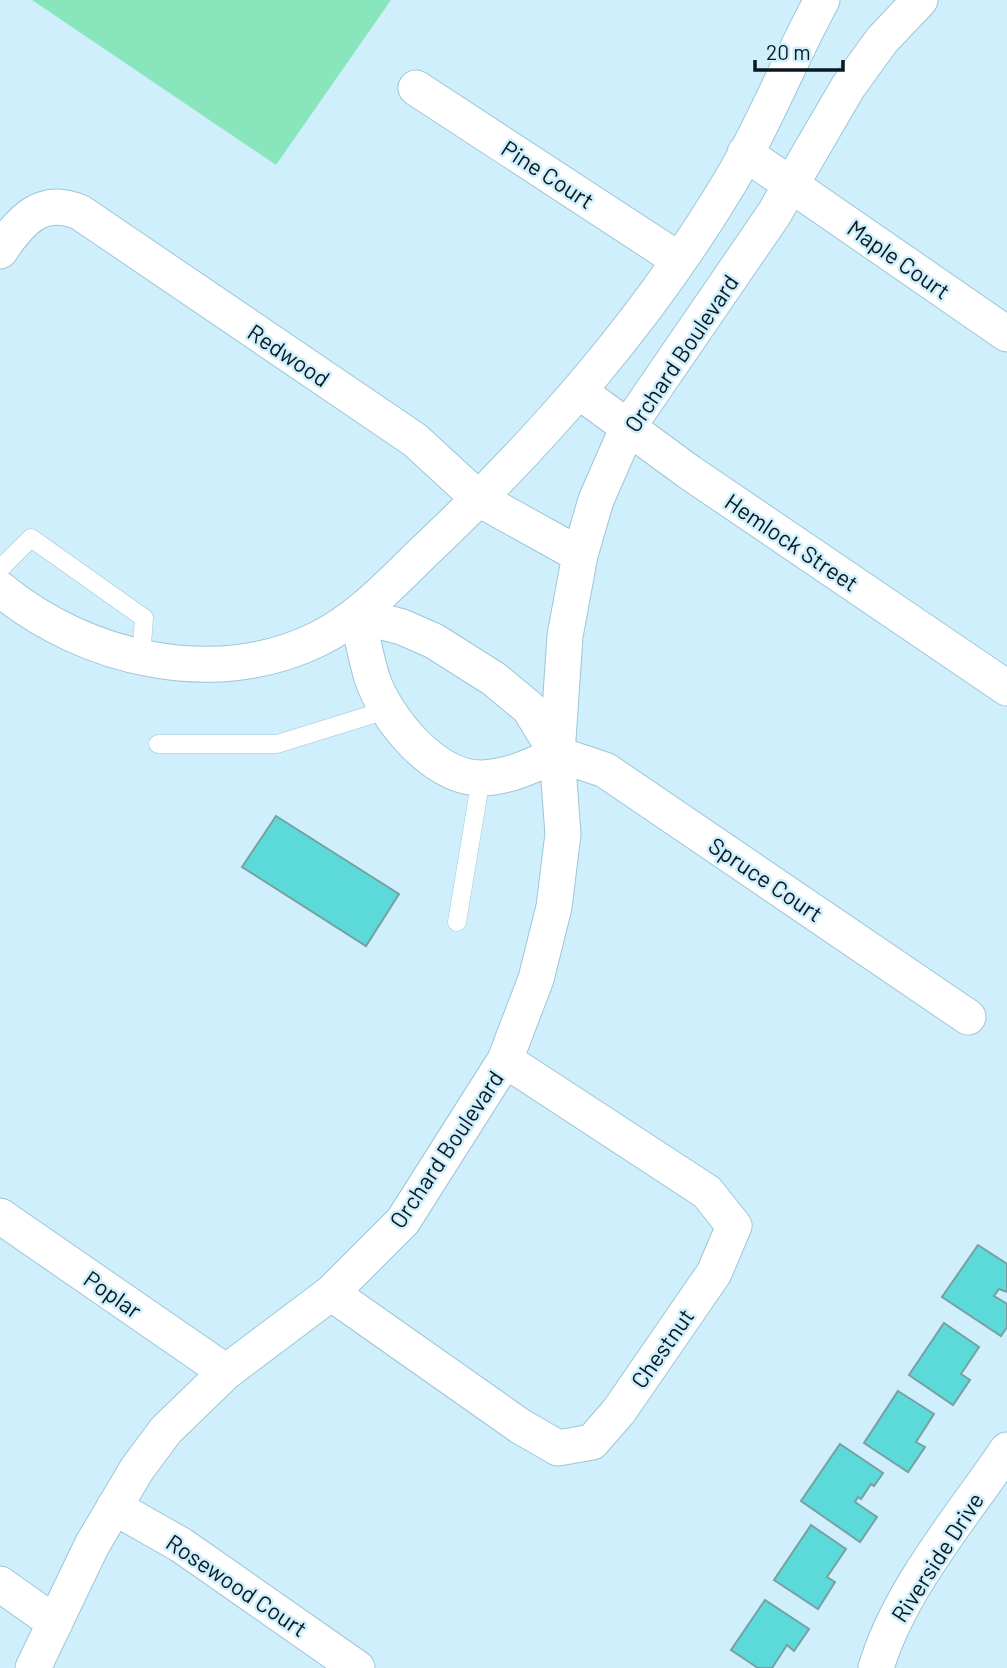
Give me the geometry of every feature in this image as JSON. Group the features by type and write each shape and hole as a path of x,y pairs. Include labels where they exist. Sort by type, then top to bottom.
{"street":[{"name":"Orchard Boulevard","path":"33,1668 114,1507 166,1430 226,1372 331,1293 403,1221 505,1060 536,979 554,907 563,834 557,754 565,636 579,555 596,500 628,427 736,273 848,87 882,40 920,0"},
{"path":"1,586 70,634 158,662 223,662 268,657 319,639 357,615 479,499 580,392 679,260 745,153 820,1"},
{"name":"Pine Court","path":"416,88 679,260"},
{"name":"Maple Court","path":"745,153 1007,334"},
{"name":"Redwood","path":"0,251 18,225 37,210 57,206 81,213 415,440 479,499 579,555"},
{"name":"Hemlock Street","path":"580,392 1007,688"},
{"name":"Orchard Boulevard","path":"357,615 402,627 434,640 494,679 529,708 557,754"},
{"path":"357,615 373,680 390,709 424,755 454,772 481,778 526,769 557,754"},
{"name":"Spruce Court","path":"557,754 605,770 968,1017"},
{"name":"Chestnut","path":"331,1293 520,1426 558,1448 592,1442 619,1410 714,1273 734,1226 707,1192 505,1060"},
{"name":"Poplar","path":"0,1216 226,1372"},
{"name":"Riverside Drive","path":"876,1668 885,1639 899,1609 1007,1450"},
{"name":"Rosewood Court","path":"114,1507 181,1545 357,1668"},
{"path":"0,1584 55,1623"}],"lane":[{"path":"1,586 31,538 144,618 141,657"},
{"path":"158,744 276,744 390,709"},
{"path":"457,922 481,778"}],"green space":[{"path":"32,0 391,0 276,165"}],"building":[{"path":"276,816 399,894 366,946 242,867"},
{"path":"978,1245 1007,1264 1007,1292 999,1289 994,1296 1007,1304 1007,1327 1001,1336 942,1297"},
{"path":"944,1323 979,1347 961,1374 970,1380 953,1405 909,1375"},
{"path":"898,1391 934,1414 916,1442 925,1447 908,1472 864,1443"},
{"path":"840,1444 883,1473 874,1486 871,1484 861,1499 858,1497 855,1502 877,1517 860,1542 801,1501"},
{"path":"811,1525 846,1549 827,1577 835,1582 818,1609 774,1580"},
{"path":"765,1600 809,1629 794,1651 787,1645 772,1668 758,1668 731,1650"}]}
